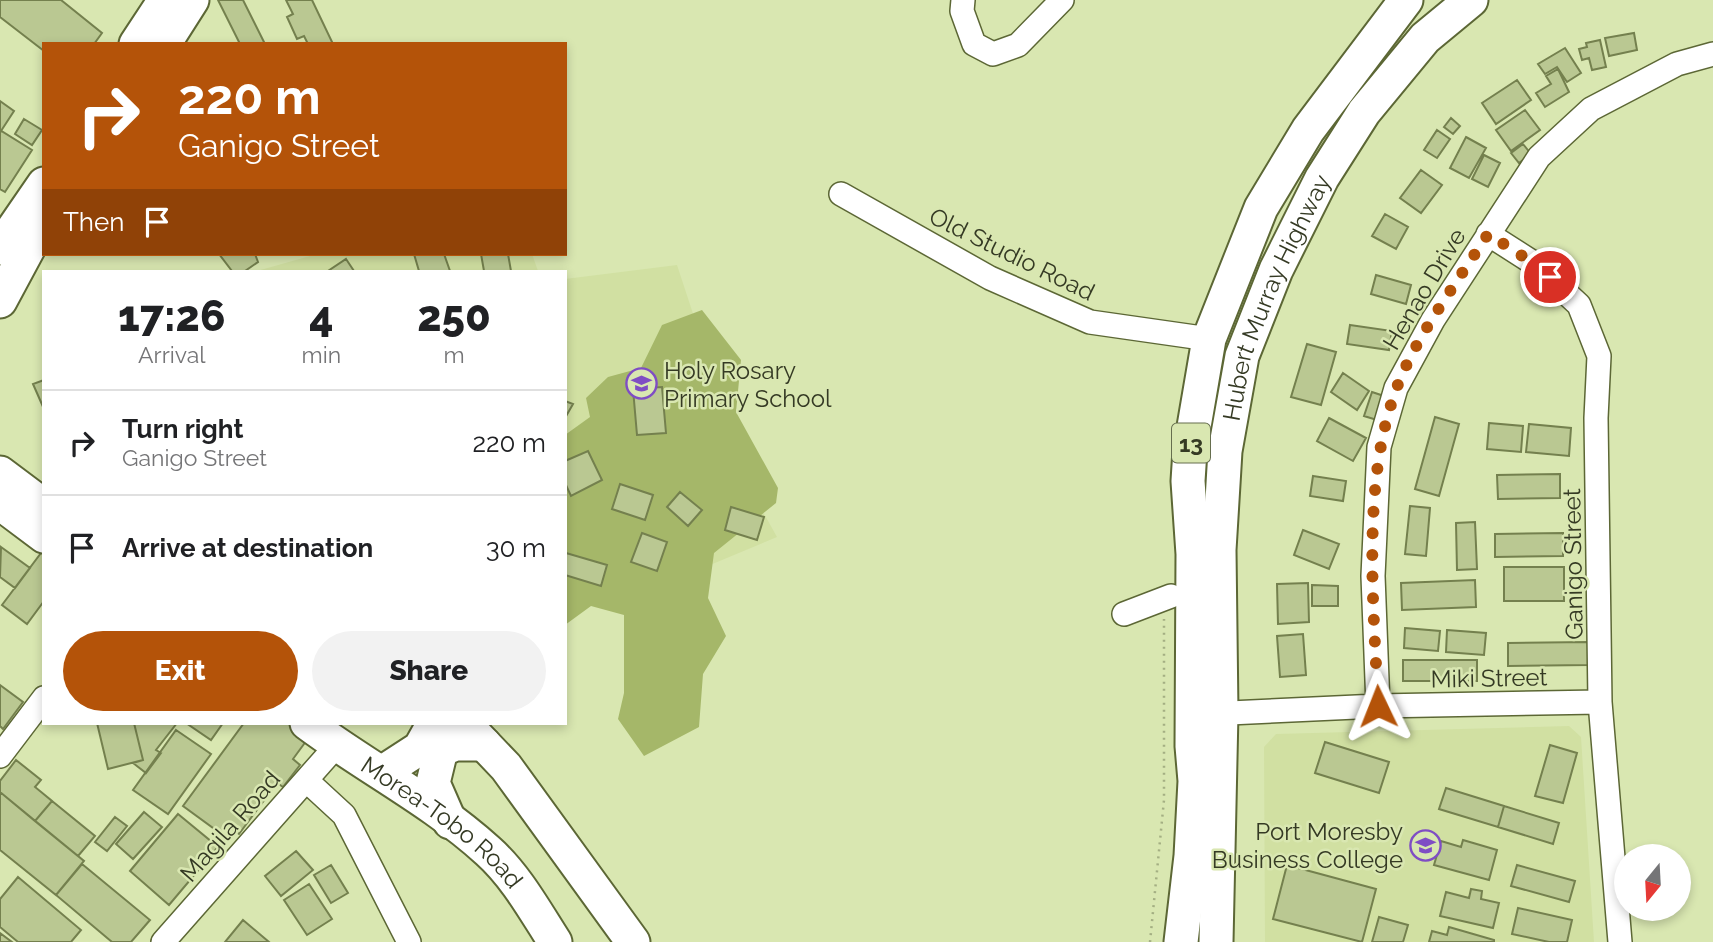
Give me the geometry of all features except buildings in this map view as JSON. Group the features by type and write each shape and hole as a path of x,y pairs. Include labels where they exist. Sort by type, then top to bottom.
{"highway":[{"path":"137,42 165,0"},
{"path":"165,42 192,0"},
{"name":"Hubert Murray Highway","path":"1216,942 1207,714 1188,481 1190,450 1209,339 1261,208 1308,130 1406,0"},
{"name":"Hubert Murray Highway","path":"1181,942 1207,714 1225,451 1242,356 1276,270 1322,178 1357,123 1425,38 1471,0"},
{"path":"0,301 15,225 42,187"},
{"path":"0,473 42,504"},
{"path":"0,503 42,534"},
{"name":"Morea-Tobo Road","path":"310,725 337,745 383,772 488,851 513,879 555,942"},
{"path":"383,772 420,748 433,725"},
{"path":"450,822 433,783 441,750 474,733 506,767 633,942"}],"street":[{"path":"963,0 962,11 974,44 993,54 1018,45 1062,0"},
{"name":"Henao Drive","path":"1378,706 1373,576 1379,447 1396,388 1433,320 1539,157 1591,109 1677,64 1713,54"},
{"name":"Old Studio Road","path":"841,194 990,278 1090,323 1209,339"},
{"name":"Ganigo Street","path":"1488,234 1535,264 1579,304 1599,356 1596,418 1600,702 1620,942"},
{"path":"1124,614 1168,606"},
{"path":"0,756 42,701"},
{"name":"Miki Street","path":"1207,714 1378,706 1600,702"},
{"name":"Magila Road","path":"163,942 337,745"},
{"path":"306,780 344,815 409,942"}],"path":[{"path":"1150,942 1164,800 1168,606"}],"shaded area":[{"path":"310,256 533,256 538,270 261,270"},
{"name":"Holy Rosary Primary School","path":"677,265 751,490 777,537 643,593 567,595 567,279"},
{"name":"Holy Rosary Primary School","path":"702,310 741,360 736,412 778,488 776,503 714,553 708,598 726,636 703,674 699,727 644,756 618,719 624,693 624,615 591,606 567,624 567,434 590,417 586,398 608,377 641,368 662,325"},
{"name":"Port Moresby Business College","path":"1569,726 1581,737 1594,942 1265,942 1264,747 1276,734"}],"place":[{"name":"Holy Rosary Primary School","path":"641,384"},
{"name":"Port Moresby Business College","path":"1426,845"}],"route":[{"path":"1378,706 1373,576 1379,447 1396,388 1433,320 1488,234 1535,264 1550,277"}]}
